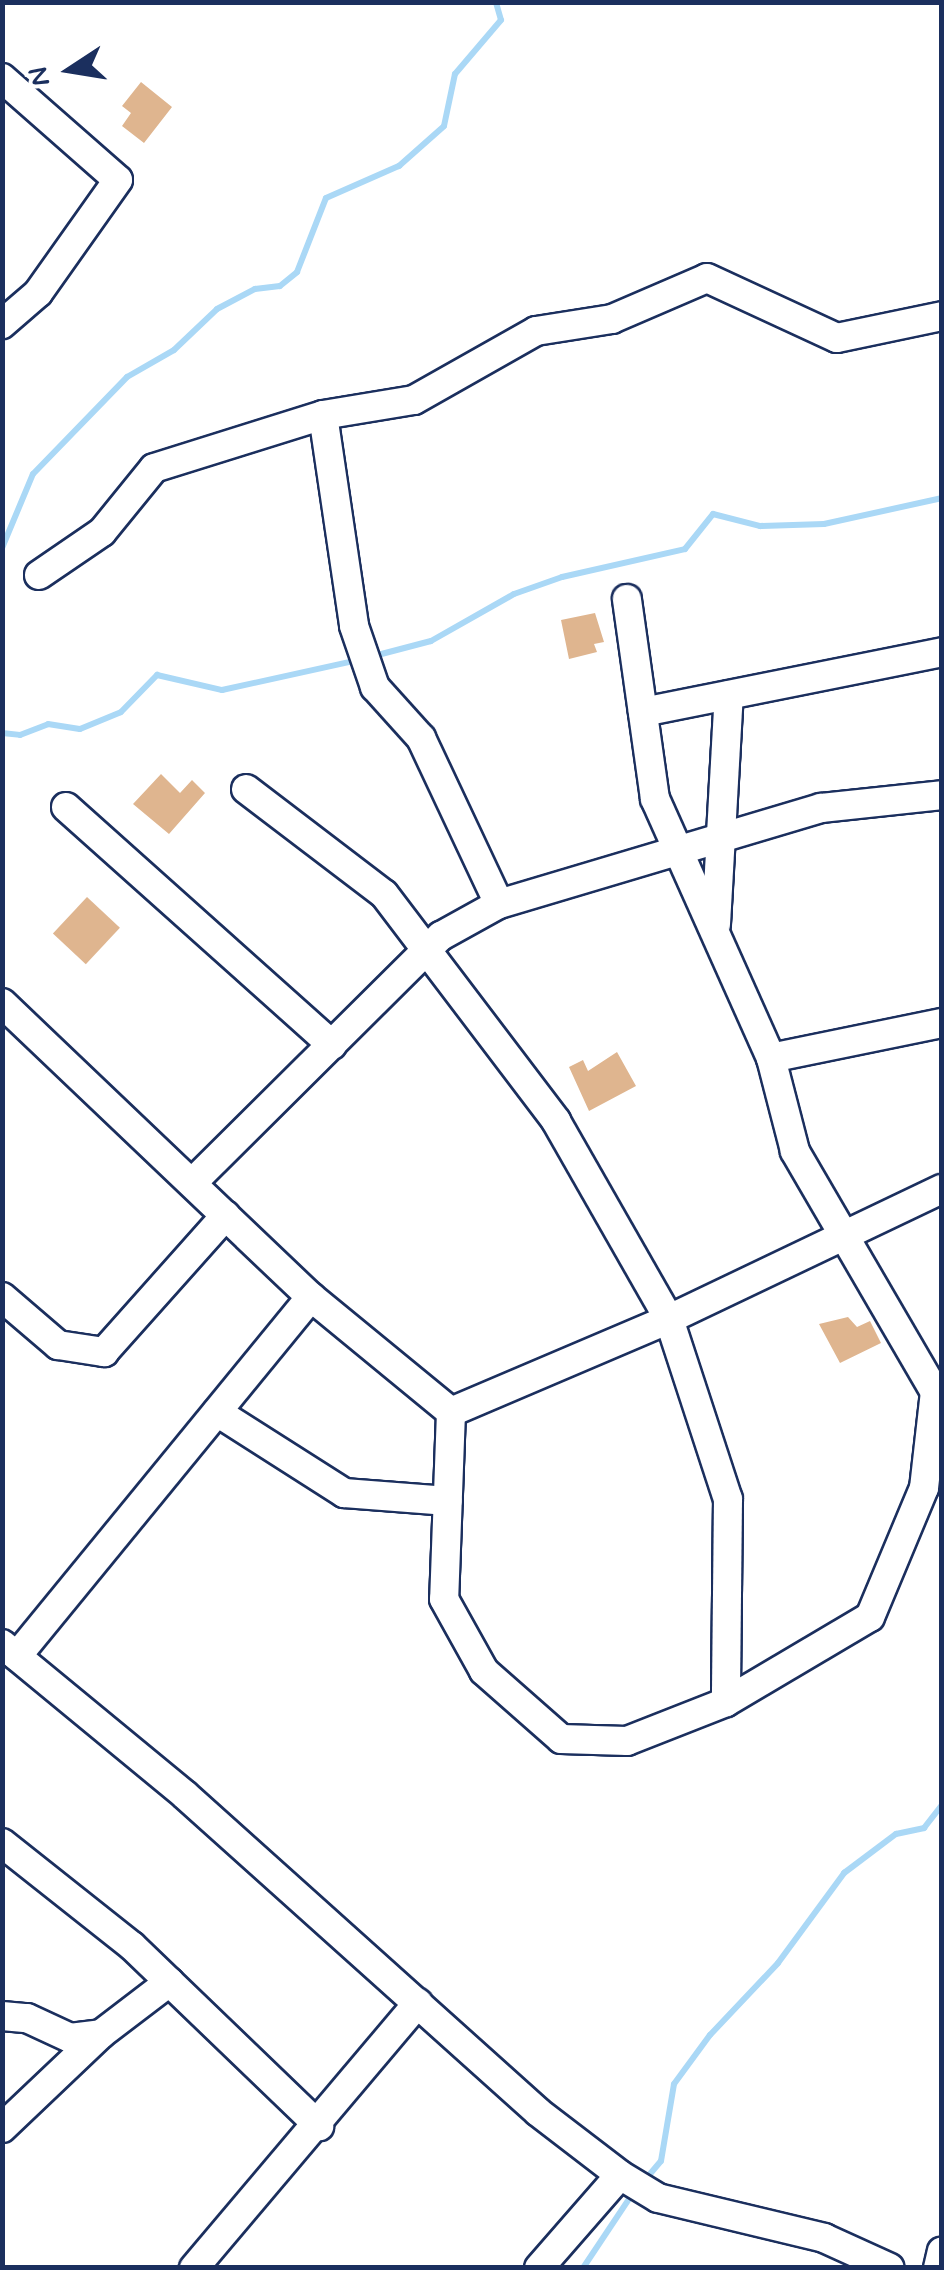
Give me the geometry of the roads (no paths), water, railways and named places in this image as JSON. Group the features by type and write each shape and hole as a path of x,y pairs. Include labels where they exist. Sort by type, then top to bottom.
{"street":[{"path":"2,78 118,180 38,293 2,324"},
{"path":"39,575 102,532 154,468 322,415 414,400 536,331 612,318 707,278 837,338 942,316"},
{"path":"322,415 354,626 375,686 421,738 499,904"},
{"path":"451,1412 444,1599 484,1671 561,1739 626,1742 726,1702 870,1617 924,1488 935,1392 842,1239 794,1151 771,1058 655,799 627,599"},
{"path":"643,712 942,652"},
{"path":"716,931 729,695"},
{"path":"246,789 384,894 556,1121 669,1320 728,1500 726,1702"},
{"path":"192,1183 426,950 499,904 678,845 820,808 942,795"},
{"path":"66,806 332,1044"},
{"path":"4,1007 311,1296 451,1412"},
{"path":"771,1058 942,1024"},
{"path":"451,1412 669,1320 942,1188"},
{"path":"2,1297 58,1345 104,1352 226,1215"},
{"path":"311,1296 10,1650 418,2003 538,2112 620,2175 658,2198 824,2238 890,2268"},
{"path":"216,1412 344,1493 448,1501"},
{"path":"2,1842 170,1982 320,2126"},
{"path":"2,2128 101,2034 170,1982"},
{"path":"194,2268 320,2126 418,2003"},
{"path":"2,2016 27,2018 70,2038 101,2034"},
{"path":"540,2268 620,2175"},
{"path":"938,2268 942,2252"}],"waterway":[{"path":"2,548 33,474 127,377 174,350 217,309 255,289 280,286 297,272 326,198 399,166 444,126 455,74 501,20 496,2"},
{"path":"370,657 431,641 514,594 562,577 685,549 713,514 760,526 824,524 942,498"},
{"path":"2,733 20,735 48,724 80,729 121,712 157,675 222,690 358,660"},
{"path":"650,2174 661,2161 674,2084 710,2035 778,1963 844,1873 896,1834 924,1828 942,1805"},
{"path":"583,2268 629,2199"}]}
